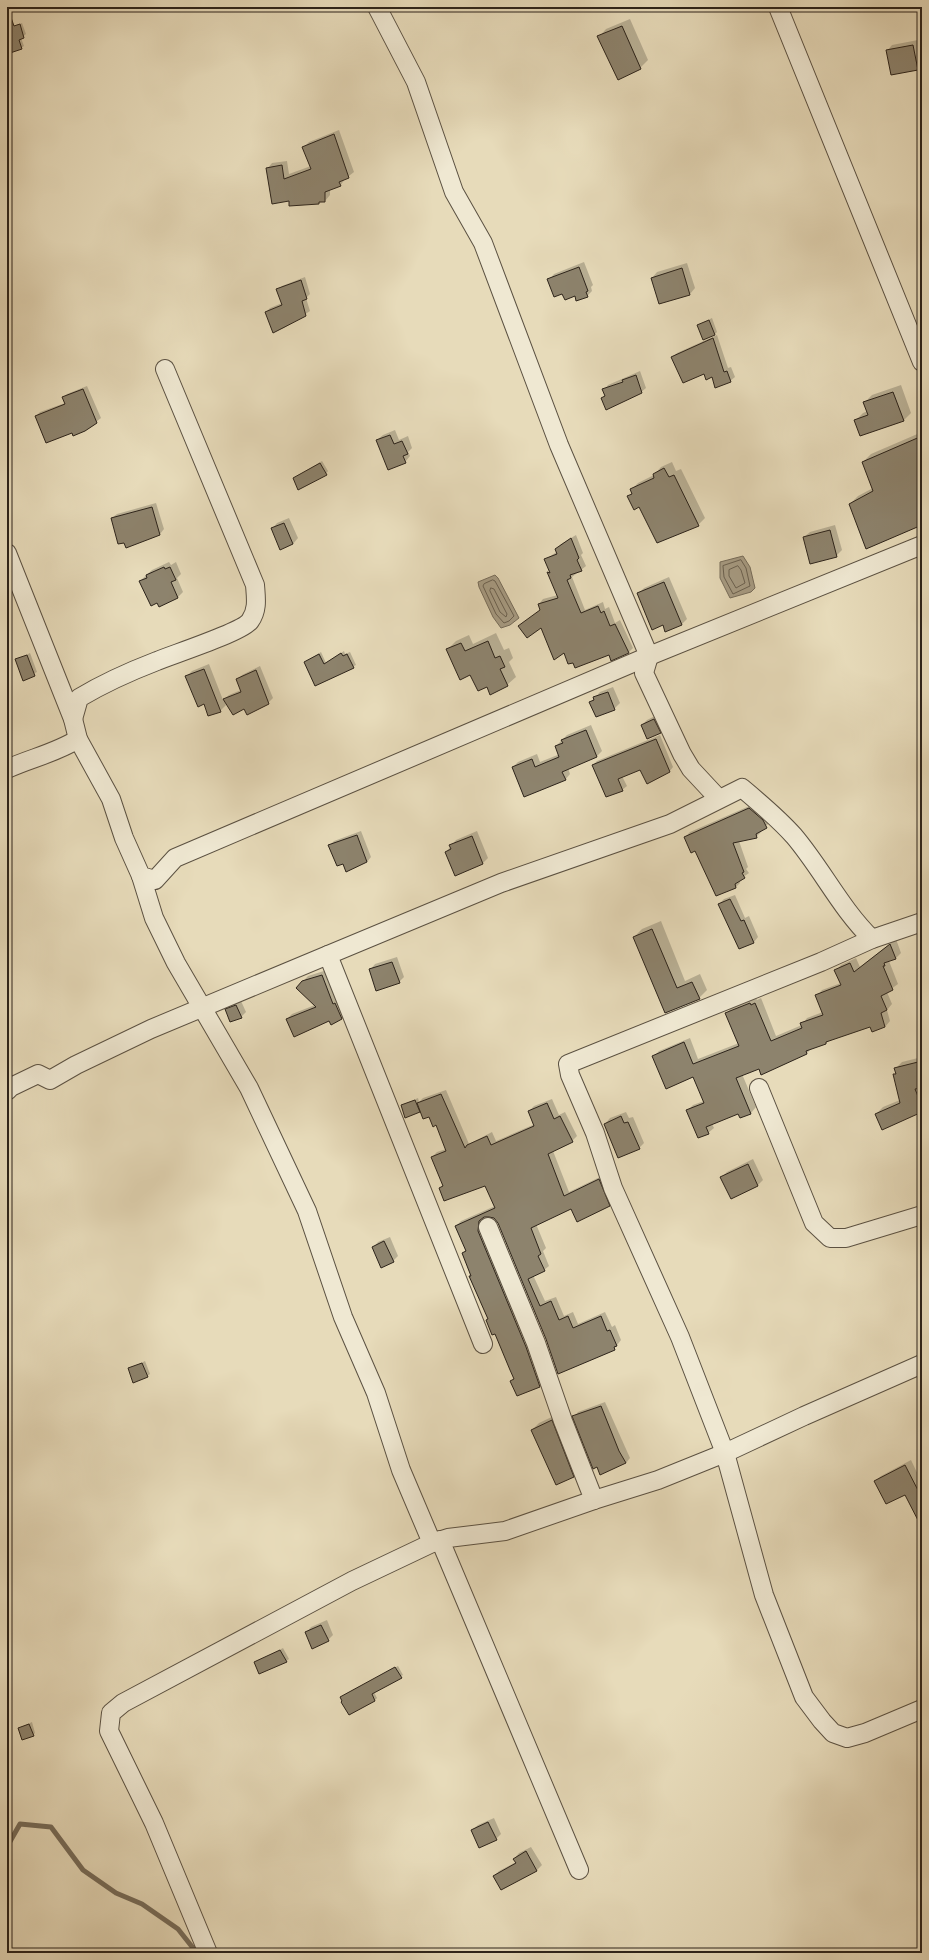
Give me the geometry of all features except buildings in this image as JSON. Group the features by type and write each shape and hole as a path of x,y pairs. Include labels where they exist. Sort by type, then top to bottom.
{"street":[{"path":"377,7 416,82 454,192 482,243 559,445 649,656 644,673 682,754 691,769 718,798"},
{"path":"778,7 922,362"},
{"path":"73,719 80,698 156,661 237,629 250,622 257,607 255,586 165,369"},
{"path":"141,876 155,880 175,858 649,656 922,545"},
{"path":"7,553 73,719 78,739 111,799 124,838 141,876 160,931 176,963 250,1088 308,1211 343,1317 376,1393 401,1470 436,1541 579,1870"},
{"path":"7,769 31,758 65,748 78,739"},
{"path":"7,1091 11,1087 38,1074 50,1080 76,1065 123,1042 328,955 501,883 670,824 718,798 742,788 794,836 857,925 872,939"},
{"path":"922,922 872,939 821,962 568,1064 570,1075 595,1133 613,1188 680,1337 725,1453 764,1595 804,1697 833,1733 847,1738 865,1733 922,1709"},
{"path":"328,955 483,1344"},
{"path":"759,1088 814,1223 830,1238 846,1238 922,1215"},
{"path":"488,1227 536,1343 563,1421 594,1500"},
{"path":"208,1953 154,1824 118,1748 108,1731 112,1713 123,1703 352,1582 436,1541 504,1531 658,1480 725,1453 922,1364"}],"water":[{"path":"743,556 750,567 755,588 751,592 730,598 720,578 720,562"},
{"path":"495,575 519,618 510,625 501,628 493,617 478,582"}],"waterway":[{"path":"7,1867 8,1845 20,1824 51,1827 83,1870 116,1893 142,1904 178,1929 197,1953"}]}
